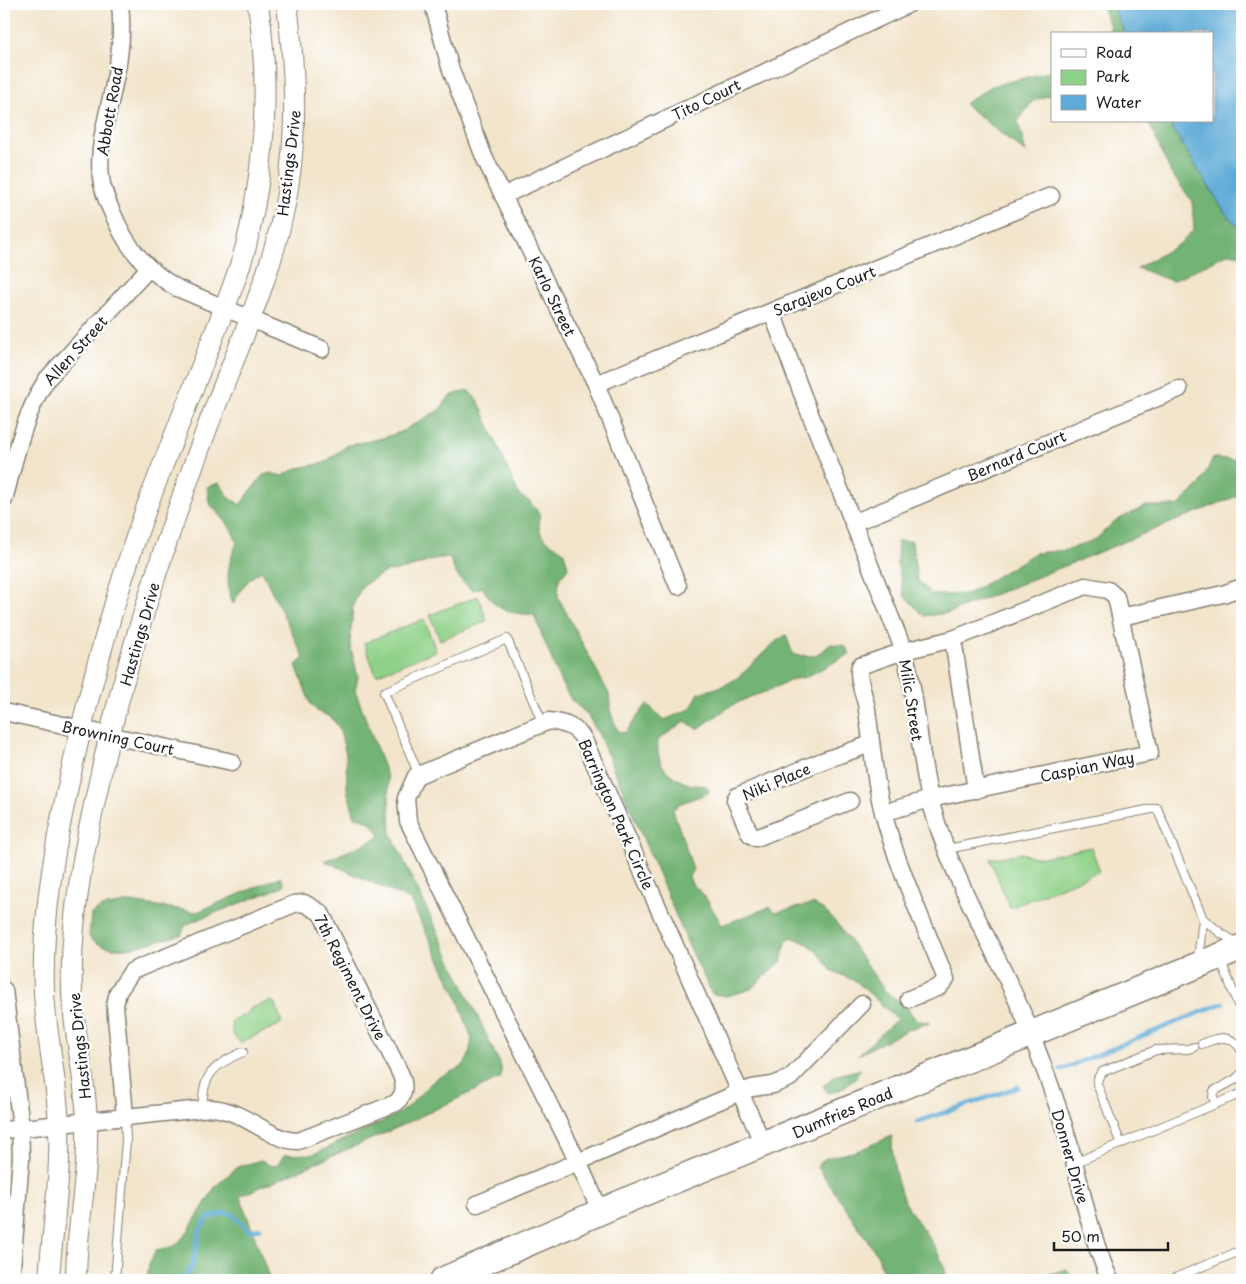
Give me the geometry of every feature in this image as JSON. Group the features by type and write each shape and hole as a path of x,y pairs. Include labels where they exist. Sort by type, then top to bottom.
{"main road":[{"name":"Dumfries Road","path":"443,1280 1030,1032 1242,946"}],"street":[{"name":"Abbott Road","path":"120,4 118,62 101,138 101,179 112,213 122,234 148,269 177,288 322,349"},
{"name":"Hastings Drive","path":"49,1280 57,1197 59,1124 44,992 46,917 52,864 102,648 134,545 225,308 245,248 260,172 263,132 264,64 258,4"},
{"name":"Hastings Drive","path":"76,1280 86,1180 87,1121 74,1023 72,951 79,889 110,735 140,623 165,547 263,284 278,237 287,195 292,153 295,96 287,4"},
{"name":"Karlo Street","path":"433,4 450,67 468,118 503,196 596,384 678,586"},
{"name":"Tito Court","path":"503,196 909,4"},
{"name":"Sarajevo Court","path":"596,384 1051,196"},
{"name":"Allen Street","path":"4,500 27,416 47,379 148,269"},
{"name":"Milic Street","path":"772,312 904,651 913,688 920,748 930,799 947,849 1030,1032"},
{"name":"Bernard Court","path":"853,523 1178,388"},
{"name":"Caspian Way","path":"904,651 953,638 1085,586 1108,590 1116,597 1150,753 930,799"},
{"path":"1121,617 1223,594 1242,587"},
{"path":"953,638 976,790"},
{"path":"904,651 860,666 859,671 865,695 883,813 895,850 946,979 939,987 909,999"},
{"name":"Browning Court","path":"4,712 232,762"},
{"name":"Barrington Park Circle","path":"419,775 549,721 572,726 580,732 763,1144"},
{"name":"Niki Place","path":"850,801 756,838 750,834 735,800 737,796 813,764 871,744"},
{"path":"419,775 410,786 406,798 408,821 578,1162 601,1212"},
{"path":"883,813 930,799"},
{"name":"7th Regiment Drive","path":"4,1130 203,1108 223,1109 235,1113 285,1140 298,1142 396,1103 402,1097 404,1090 401,1075 321,913 313,906 304,903 294,904 132,971 118,992 115,1005 125,1116"},
{"path":"4,995 22,1158 11,1280"},
{"path":"478,1204 740,1092 773,1085 790,1078 862,1004"},
{"name":"Donner Drive","path":"1030,1032 1060,1114 1088,1218 1110,1280"}],"lane":[{"path":"419,775 384,692 507,639 543,724"},
{"path":"947,849 1157,808 1203,919 1222,934 1242,946"},
{"path":"1196,965 1203,919"},
{"path":"1219,956 1242,1015"},
{"path":"1121,1144 1098,1084 1098,1078 1102,1072 1156,1050 1188,1050 1219,1037 1228,1038 1236,1042 1242,1051"},
{"path":"203,1108 203,1087 211,1073 223,1062 243,1052"},
{"path":"1216,1104 1213,1097 1214,1091 1236,1079 1242,1073"},
{"path":"1074,1164 1242,1093"},
{"path":"115,1280 126,1149 125,1116"},
{"path":"1170,1280 1242,1250"}],"green space":[{"path":"1101,4 1112,4 1124,32 1109,32 1110,26"},
{"path":"1051,71 1051,94 1033,101 1018,121 1026,153 964,104 992,86"},
{"path":"1148,122 1169,122 1226,214 1236,225 1242,226 1242,255 1229,253 1172,281 1137,268 1181,243 1194,229 1192,201 1171,173"},
{"path":"468,390 478,400 519,495 530,502 540,515 539,529 541,534 564,552 568,568 559,579 558,597 609,694 611,714 618,731 625,733 647,704 664,720 690,709 699,693 722,686 737,678 771,646 786,635 793,655 816,656 831,644 845,646 850,654 806,677 789,680 771,690 729,707 698,729 685,721 658,740 658,755 665,769 677,779 691,784 704,785 709,789 708,793 679,804 673,810 693,869 689,877 692,884 704,895 722,925 770,907 776,912 813,904 824,910 839,926 885,991 906,1006 916,1020 930,1023 909,1029 858,1055 897,1019 857,982 831,970 821,956 808,944 792,937 786,942 781,962 751,989 727,996 712,994 689,946 599,735 587,714 572,701 561,683 534,615 509,612 498,606 482,587 472,590 458,576 450,558 439,558 405,569 385,572 362,586 353,605 350,644 358,677 355,690 388,779 391,833 501,1066 501,1078 392,1130 240,1196 270,1280 147,1280 149,1264 156,1250 175,1246 187,1233 215,1187 237,1167 261,1160 271,1166 277,1165 284,1155 314,1154 407,1108 435,1079 462,1067 468,1058 472,1040 457,996 410,900 325,861 380,837 371,823 355,817 347,790 346,754 339,728 331,717 318,712 310,703 296,665 304,658 262,571 249,580 233,604 230,596 228,573 237,543 229,526 209,503 207,487 219,483 230,498 240,505 263,475 271,473 282,476 298,468 324,463 348,445 379,439 401,432 439,410 450,396"},
{"path":"1213,458 1242,460 1242,494 949,613 924,616 904,596 897,562 898,541 912,541 917,579 932,595 968,594 1035,553 1068,550 1096,539 1115,521 1146,506 1178,506 1201,483"},
{"path":"478,596 487,621 440,640 430,615"},
{"path":"424,619 436,651 376,675 364,643"},
{"path":"1091,847 1100,871 1010,908 990,859 1021,853 1043,857"},
{"path":"280,877 284,883 282,887 192,922 185,926 181,935 134,947 122,948 110,948 99,944 89,937 91,914 102,907 131,902 197,912"},
{"path":"271,1001 275,1003 282,1022 279,1025 241,1042 234,1036 232,1021 247,1014 251,1008"},
{"path":"861,1069 855,1078 843,1088 828,1093 823,1086 834,1076"},
{"path":"892,1136 898,1185 904,1200 941,1258 947,1280 885,1280 878,1256 817,1166 826,1158 857,1151"},
{"path":"1067,1269 1073,1280 1029,1280"}],"water":[{"path":"1112,4 1242,4 1242,226 1236,225 1226,214 1169,122 1214,122 1214,32 1124,32"}],"waterway":[{"path":"1060,1070 1223,1003"},
{"path":"917,1122 1018,1087"},
{"path":"181,1280 192,1268 200,1230 208,1218 224,1213 232,1214 249,1231 260,1228"}]}
